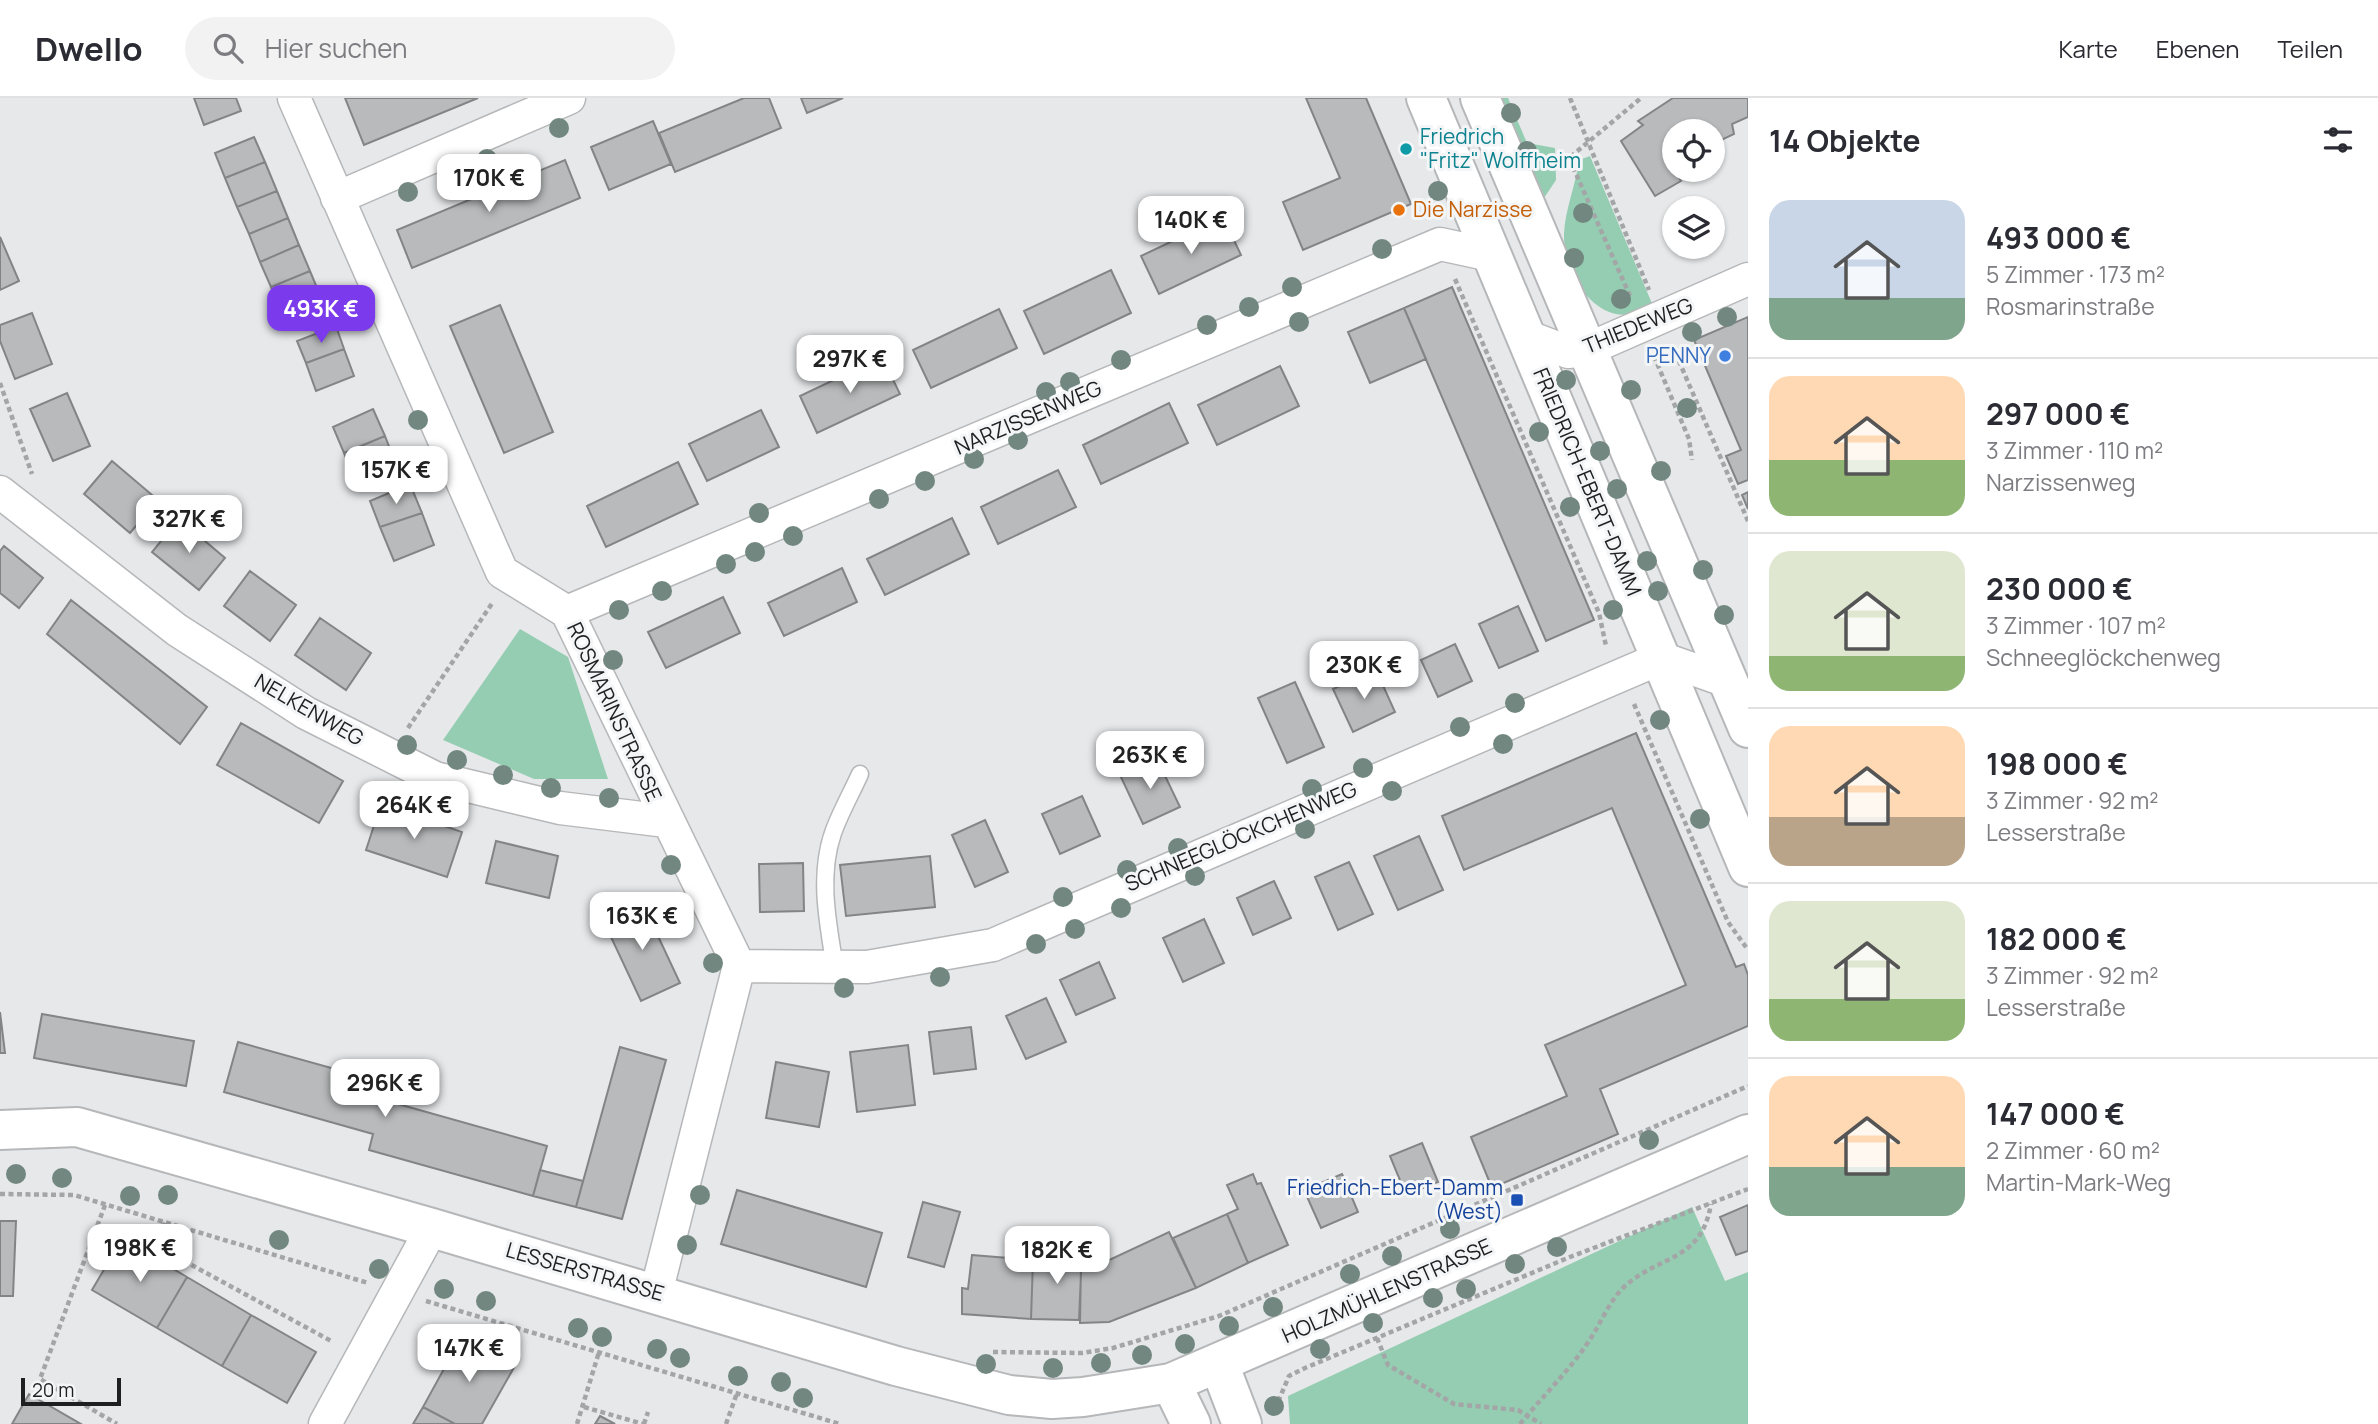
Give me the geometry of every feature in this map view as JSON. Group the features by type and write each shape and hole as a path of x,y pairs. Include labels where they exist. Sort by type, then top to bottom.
{"main road":[{"name":"FRIEDRICH-EBERT-DAMM","path":"1426,98 1748,867"},
{"path":"1480,98 1748,728"},
{"name":"LESSERSTRASSE","path":"0,1130 77,1127 656,1293 905,1369 1009,1395 1052,1399 1083,1397 1171,1383 1219,1364"},
{"name":"HOLZMÜHLENSTRASSE","path":"1219,1364 1748,1134"},
{"path":"1219,1364 1258,1423"},
{"path":"1171,1383 1191,1424"}],"street":[{"name":"ROSMARINSTRASSE","path":"294,98 502,572 567,612 666,821 739,966"},
{"path":"337,198 569,98"},
{"name":"NARZISSENWEG","path":"567,612 1440,244 1491,255"},
{"name":"THIEDEWEG","path":"1526,337 1568,352 1586,350 1748,279"},
{"name":"NELKENWEG","path":"0,492 177,630 306,713 435,778 547,805 666,821"},
{"path":"1661,658 1727,681"},
{"name":"SCHNEEGLÖCKCHENWEG","path":"739,966 867,967 993,945 1661,658"},
{"path":"656,1293 739,966"},
{"path":"325,1424 432,1228"}],"lane":[{"path":"835,967 828,925 825,879 833,835 860,774"}],"path":[{"path":"1570,98 1651,294"},
{"path":"1633,302 1569,158 1641,98"},
{"path":"1451,270 1599,614 1608,653"},
{"path":"1669,336 1748,521"},
{"path":"1649,344 1689,439 1692,460"},
{"path":"0,383 51,530"},
{"path":"390,755 510,576"},
{"path":"1632,701 1728,922 1748,950"},
{"path":"992,1352 1082,1353 1113,1348 1219,1316 1748,1086"},
{"path":"1258,1423 1278,1399 1289,1376 1655,1222 1748,1189"},
{"path":"0,1194 74,1195 840,1424"},
{"path":"1520,1424 1564,1376 1608,1308 1626,1286 1693,1245 1707,1226 1711,1204"},
{"path":"105,1205 40,1379 117,1424"},
{"path":"165,1223 153,1244 361,1357"},
{"path":"1377,1338 1388,1365 1454,1404 1528,1414 1541,1424"},
{"path":"578,1424 599,1352"},
{"path":"726,1424 737,1393"},
{"path":"584,1407 644,1424 648,1412"}],"green space":[{"path":"1499,98 1508,98 1527,143 1555,148 1556,180 1542,201"},
{"path":"1590,156 1653,306 1638,313 1618,314 1604,310 1582,290 1568,262 1564,234 1566,215 1579,160"},
{"path":"520,629 568,657 608,779 534,779 443,740"},
{"path":"1692,1207 1725,1281 1748,1272 1748,1424 1290,1424 1288,1396"}],"building":[{"path":"194,98 236,98 241,111 204,125"},
{"path":"345,98 478,98 364,145"},
{"path":"744,98 769,98 781,128 675,172 659,133"},
{"path":"801,98 843,98 807,113"},
{"path":"1306,98 1366,98 1411,204 1303,250 1283,202 1340,178"},
{"path":"1673,98 1748,98 1748,117 1732,124 1734,134 1725,138 1725,119 1662,119 1662,182 1679,182 1655,196 1621,141 1643,125 1638,121"},
{"path":"653,121 671,164 609,190 591,147"},
{"path":"254,137 265,162 225,178 215,153"},
{"path":"565,160 580,198 412,268 397,230"},
{"path":"265,162 277,191 237,207 225,178"},
{"path":"277,191 288,218 249,234 237,207"},
{"path":"1223,217 1241,255 1159,294 1141,256"},
{"path":"288,218 299,245 260,262 249,234"},
{"path":"0,237 19,281 0,290"},
{"path":"299,245 310,271 271,287 260,262"},
{"path":"1111,270 1131,313 1044,354 1024,311"},
{"path":"310,271 322,300 283,317 271,287"},
{"path":"1452,287 1594,620 1546,641 1404,308"},
{"path":"500,305 553,432 504,453 450,326"},
{"path":"1404,308 1426,359 1370,383 1348,332"},
{"path":"999,309 1017,348 931,388 913,350"},
{"path":"32,313 52,364 15,379 0,341 0,325"},
{"path":"1748,317 1748,480 1738,484 1726,456 1741,450 1694,340"},
{"path":"336,326 344,349 306,363 297,341"},
{"path":"344,349 354,376 316,391 306,363"},
{"path":"882,357 900,394 817,433 800,396"},
{"path":"1280,366 1299,406 1217,445 1198,405"},
{"path":"67,393 90,446 53,461 30,409"},
{"path":"1169,403 1188,443 1101,484 1083,445"},
{"path":"373,409 385,436 344,453 333,427"},
{"path":"761,410 779,447 707,481 689,444"},
{"path":"385,436 395,462 355,479 344,453"},
{"path":"112,461 158,500 130,533 84,494"},
{"path":"678,462 698,504 606,547 587,506"},
{"path":"1058,470 1076,507 998,544 981,507"},
{"path":"410,484 422,513 380,527 370,501"},
{"path":"1748,492 1748,509 1742,495"},
{"path":"422,513 434,545 394,561 380,527"},
{"path":"952,518 969,554 885,595 867,559"},
{"path":"179,519 225,558 199,590 152,552"},
{"path":"4,546 43,578 19,608 0,593 0,551"},
{"path":"842,568 857,602 784,636 768,603"},
{"path":"250,571 296,605 270,641 224,606"},
{"path":"723,597 740,633 666,668 648,632"},
{"path":"71,600 207,707 180,744 47,634"},
{"path":"1518,606 1538,651 1499,668 1479,624"},
{"path":"320,618 371,653 346,690 295,655"},
{"path":"1455,644 1472,681 1438,697 1421,660"},
{"path":"1376,670 1395,712 1353,732 1333,689"},
{"path":"1295,682 1324,747 1287,763 1258,698"},
{"path":"241,723 343,781 319,823 217,765"},
{"path":"1636,733 1736,967 1744,964 1748,975 1748,1026 1600,1089 1618,1134 1492,1188 1471,1137 1567,1096 1545,1045 1686,985 1612,808 1464,870 1442,816"},
{"path":"1156,757 1180,807 1143,824 1120,775"},
{"path":"1082,796 1100,836 1060,854 1042,814"},
{"path":"381,804 462,832 447,877 366,850"},
{"path":"985,820 1008,872 975,887 952,835"},
{"path":"1419,836 1443,890 1398,910 1374,856"},
{"path":"496,841 558,856 549,898 486,883"},
{"path":"930,856 935,907 846,916 840,865"},
{"path":"1349,862 1373,914 1338,930 1315,877"},
{"path":"803,863 804,911 760,912 759,864"},
{"path":"1274,881 1291,918 1253,935 1237,898"},
{"path":"642,902 680,983 641,1001 603,920"},
{"path":"1204,919 1224,963 1183,982 1163,938"},
{"path":"1099,962 1115,998 1076,1015 1060,980"},
{"path":"1046,998 1066,1042 1026,1059 1006,1016"},
{"path":"0,1012 5,1053 0,1053"},
{"path":"42,1014 194,1041 186,1086 34,1058"},
{"path":"971,1027 976,1069 934,1074 929,1032"},
{"path":"238,1042 396,1086 391,1102 547,1146 533,1196 369,1150 373,1134 224,1092"},
{"path":"908,1045 915,1105 857,1112 850,1052"},
{"path":"620,1047 666,1060 622,1219 576,1207"},
{"path":"776,1062 829,1072 819,1127 766,1118"},
{"path":"1422,1143 1438,1182 1406,1195 1390,1156"},
{"path":"540,1170 583,1181 576,1207 533,1196"},
{"path":"1253,1174 1257,1184 1261,1183 1288,1245 1248,1263 1227,1214 1238,1209 1227,1185"},
{"path":"1342,1174 1358,1212 1321,1228 1304,1190"},
{"path":"737,1190 882,1233 866,1287 721,1244"},
{"path":"923,1202 960,1212 944,1267 908,1257"},
{"path":"1748,1205 1748,1251 1736,1255 1720,1217"},
{"path":"1227,1214 1248,1263 1196,1288 1173,1238"},
{"path":"0,1221 16,1221 13,1296 0,1296"},
{"path":"1169,1232 1196,1288 1109,1322 1080,1323 1081,1263 1105,1262"},
{"path":"122,1239 187,1277 157,1328 92,1290"},
{"path":"1045,1250 1082,1251 1079,1320 1031,1319 1033,1260 1045,1260"},
{"path":"972,1255 1033,1260 1031,1319 962,1314 962,1288 968,1289"},
{"path":"187,1277 251,1315 222,1366 157,1328"},
{"path":"251,1315 316,1352 287,1403 222,1366"},
{"path":"462,1336 516,1364 482,1424 455,1424 423,1407"},
{"path":"29,1394 81,1424 12,1424"},
{"path":"423,1407 455,1424 413,1424"},
{"path":"600,1416 615,1424 595,1424"}],"place":[{"name":"Friedrich \"Fritz\" Wolffheim","path":"1406,149"},
{"name":"Die Narzisse","path":"1399,210"},
{"name":"PENNY","path":"1725,356"},
{"name":"Friedrich-Ebert-Damm (West)","path":"1517,1200"}]}
